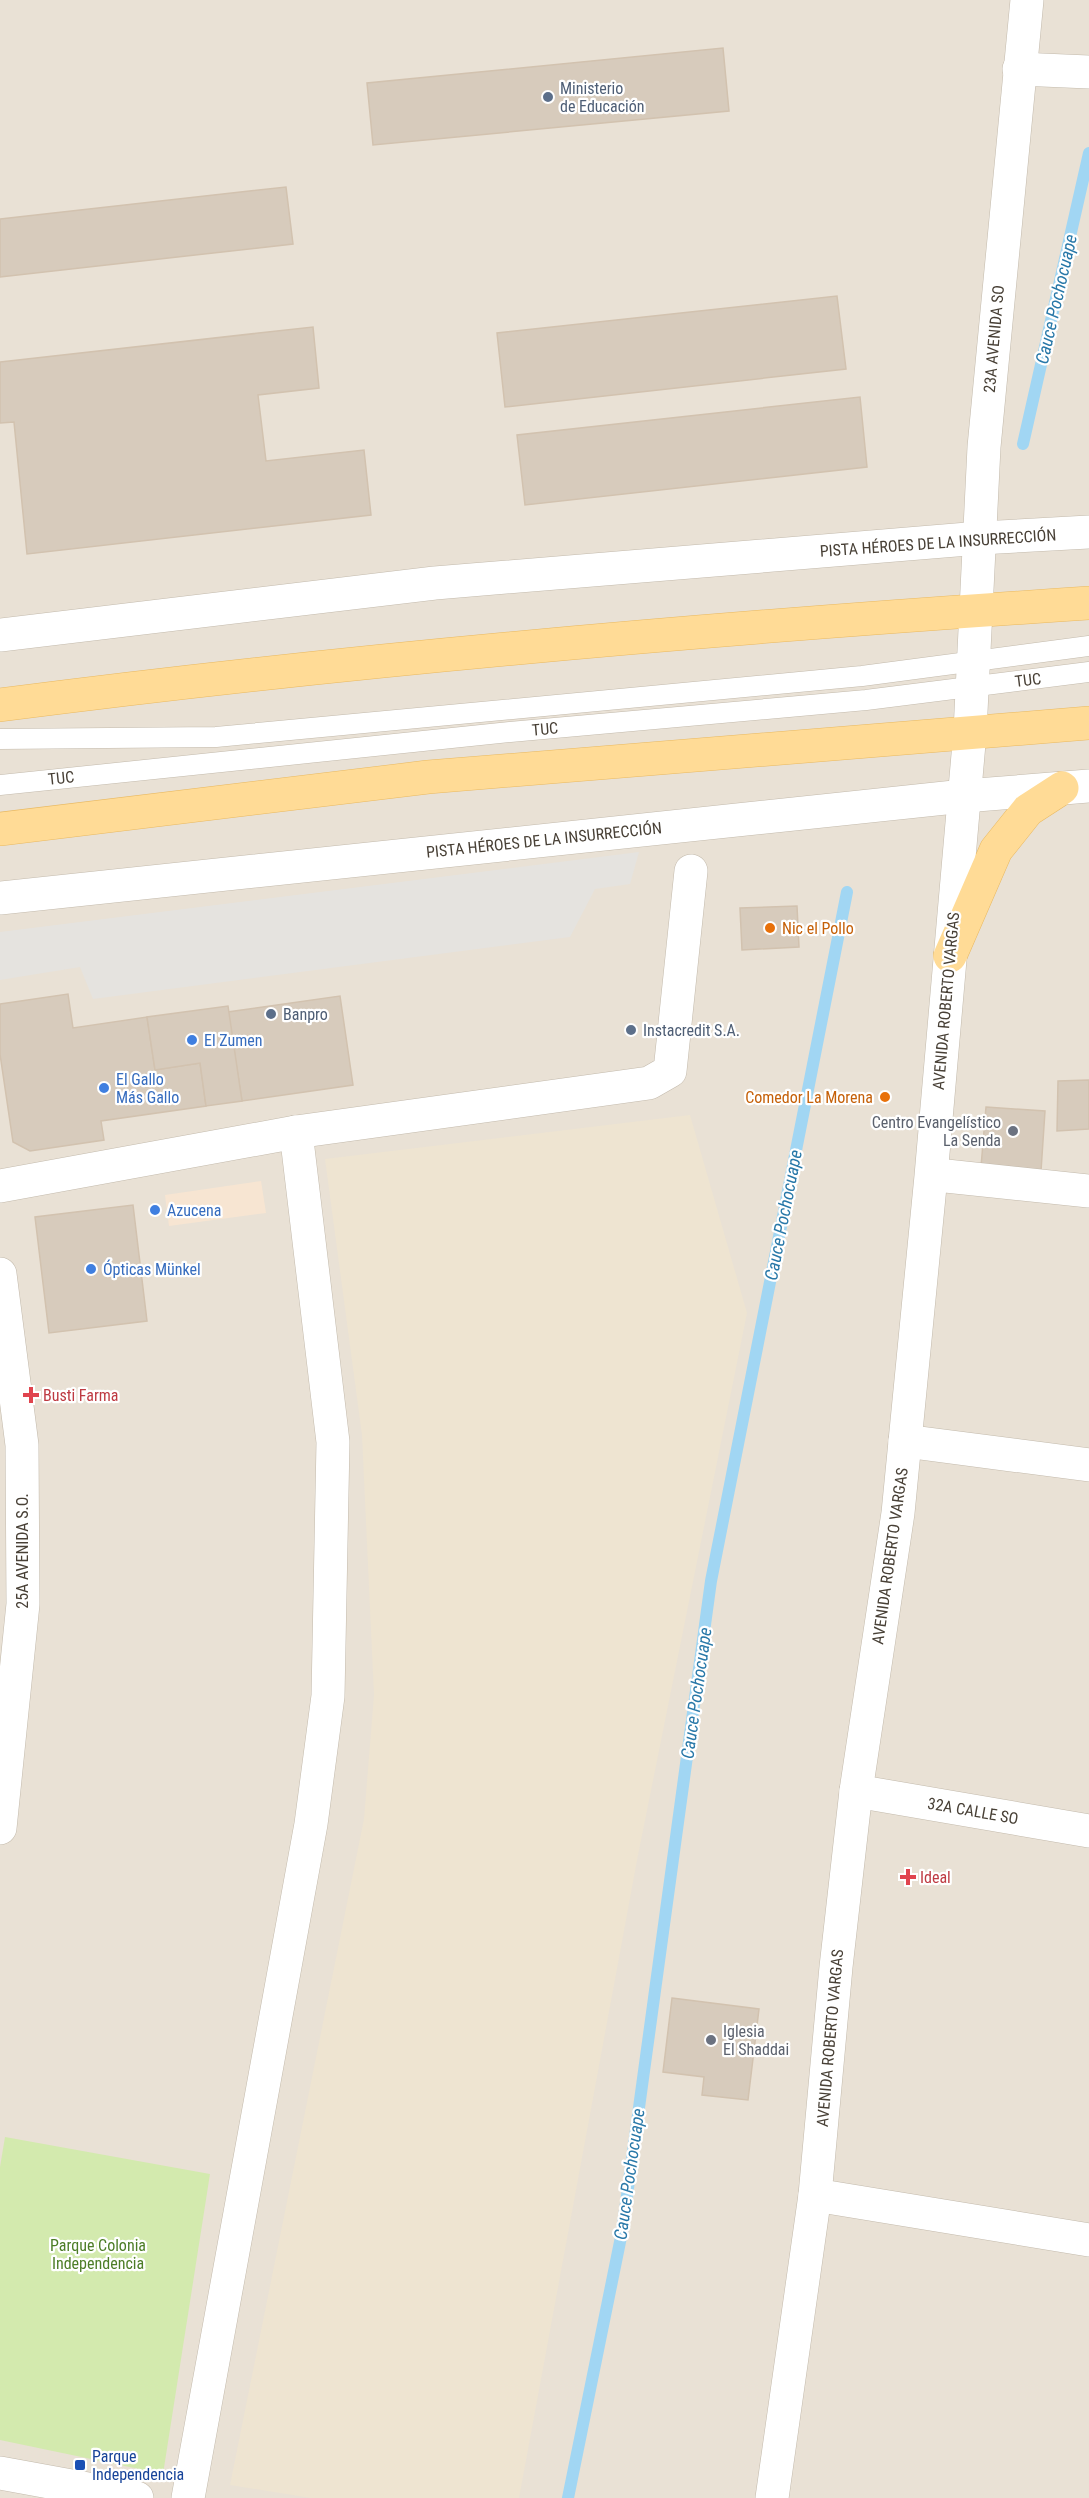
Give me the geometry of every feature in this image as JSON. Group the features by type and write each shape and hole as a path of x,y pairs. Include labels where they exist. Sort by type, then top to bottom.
{"main road":[{"path":"0,705 297,670 541,646 976,610 1089,603"},
{"path":"0,829 428,777 1089,723"},
{"path":"950,956 996,850 1028,810 1075,787"}],"street":[{"name":"23A AVENIDA SO","path":"976,610 984,447 1027,0"},
{"path":"1019,69 1077,71"},
{"name":"PISTA HÉROES DE LA INSURRECCIÓN","path":"0,635 435,583 980,538 1089,532"},
{"name":"AVENIDA ROBERTO VARGAS","path":"772,2498 815,2195 836,1968 856,1791 898,1513 970,732 976,610"},
{"name":"PISTA HÉROES DE LA INSURRECCIÓN","path":"0,898 964,796 1075,787"},
{"path":"0,1186 296,1132 649,1083 670,1071 691,871"},
{"path":"189,2498 311,1824 328,1696 333,1442 296,1132"},
{"path":"946,1176 1089,1191"},
{"name":"25A AVENIDA S.O.","path":"0,1274 22,1445 23,1593 0,1828"},
{"path":"905,1441 1089,1465"},
{"name":"32A CALLE SO","path":"856,1791 1089,1831"},
{"path":"815,2195 1089,2240"},
{"path":"0,2473 137,2498"}],"lane":[{"name":"TUC","path":"0,785 510,732 866,700 1089,646"},
{"name":"TUC","path":"0,739 216,737 862,676 1089,672"}],"shaded area":[{"path":"0,0 1089,0 1089,2498 0,2498"},
{"path":"639,852 630,884 595,889 570,937 93,999 80,967 0,980 0,932"},
{"path":"690,1115 747,1313 638,1855 519,2498 311,2498 230,2485 364,1819 374,1695 362,1435 325,1159"},
{"path":"261,1181 266,1213 169,1226 165,1195"}],"green space":[{"name":"Parque Colonia Independencia","path":"5,2137 210,2174 163,2474 0,2440 0,2167"}],"building":[{"name":"Ministerio de Educación","path":"723,48 729,111 373,145 367,83"},
{"path":"286,187 293,244 0,277 0,219"},
{"path":"837,296 846,369 505,407 497,333"},
{"path":"313,327 319,388 258,395 266,461 364,450 371,515 27,554 14,422 0,423 0,362"},
{"path":"860,397 867,467 525,505 517,435"},
{"name":"Nic el Pollo","path":"797,906 799,947 742,950 740,908"},
{"name":"El Gallo Más Gallo","path":"68,994 73,1028 147,1017 155,1070 200,1063 206,1106 101,1121 104,1140 30,1151 13,1142 0,1054 0,1004"},
{"path":"340,996 353,1085 242,1101 228,1012"},
{"name":"El Zumen","path":"228,1006 242,1101 206,1106 200,1063 155,1070 147,1017"},
{"path":"1089,1080 1089,1129 1057,1131 1058,1081"},
{"path":"986,1107 1045,1111 1041,1171 981,1167"},
{"name":"Ópticas Münkel","path":"133,1205 147,1321 49,1333 35,1217"},
{"name":"Iglesia El Shaddai","path":"672,1998 759,2009 748,2100 702,2095 704,2077 663,2072"}],"waterway":[{"name":"Cauce Pochocuape","path":"1023,444 1089,153"},
{"name":"Cauce Pochocuape","path":"568,2498 622,2232 711,1581 847,892"}],"place":[{"name":"Ministerio de Educación","path":"548,97"},
{"name":"Nic el Pollo","path":"770,928"},
{"name":"Banpro","path":"271,1014"},
{"name":"Instacredit S.A.","path":"631,1030"},
{"name":"El Zumen","path":"192,1040"},
{"name":"El Gallo Más Gallo","path":"104,1088"},
{"name":"Comedor La Morena","path":"885,1097"},
{"name":"Centro Evangelístico La Senda","path":"1013,1131"},
{"name":"Azucena","path":"155,1210"},
{"name":"Ópticas Münkel","path":"91,1269"},
{"name":"Busti Farma","path":"31,1395"},
{"name":"Ideal","path":"908,1877"},
{"name":"Iglesia El Shaddai","path":"711,2040"},
{"name":"Parque Independencia","path":"80,2465"}]}
